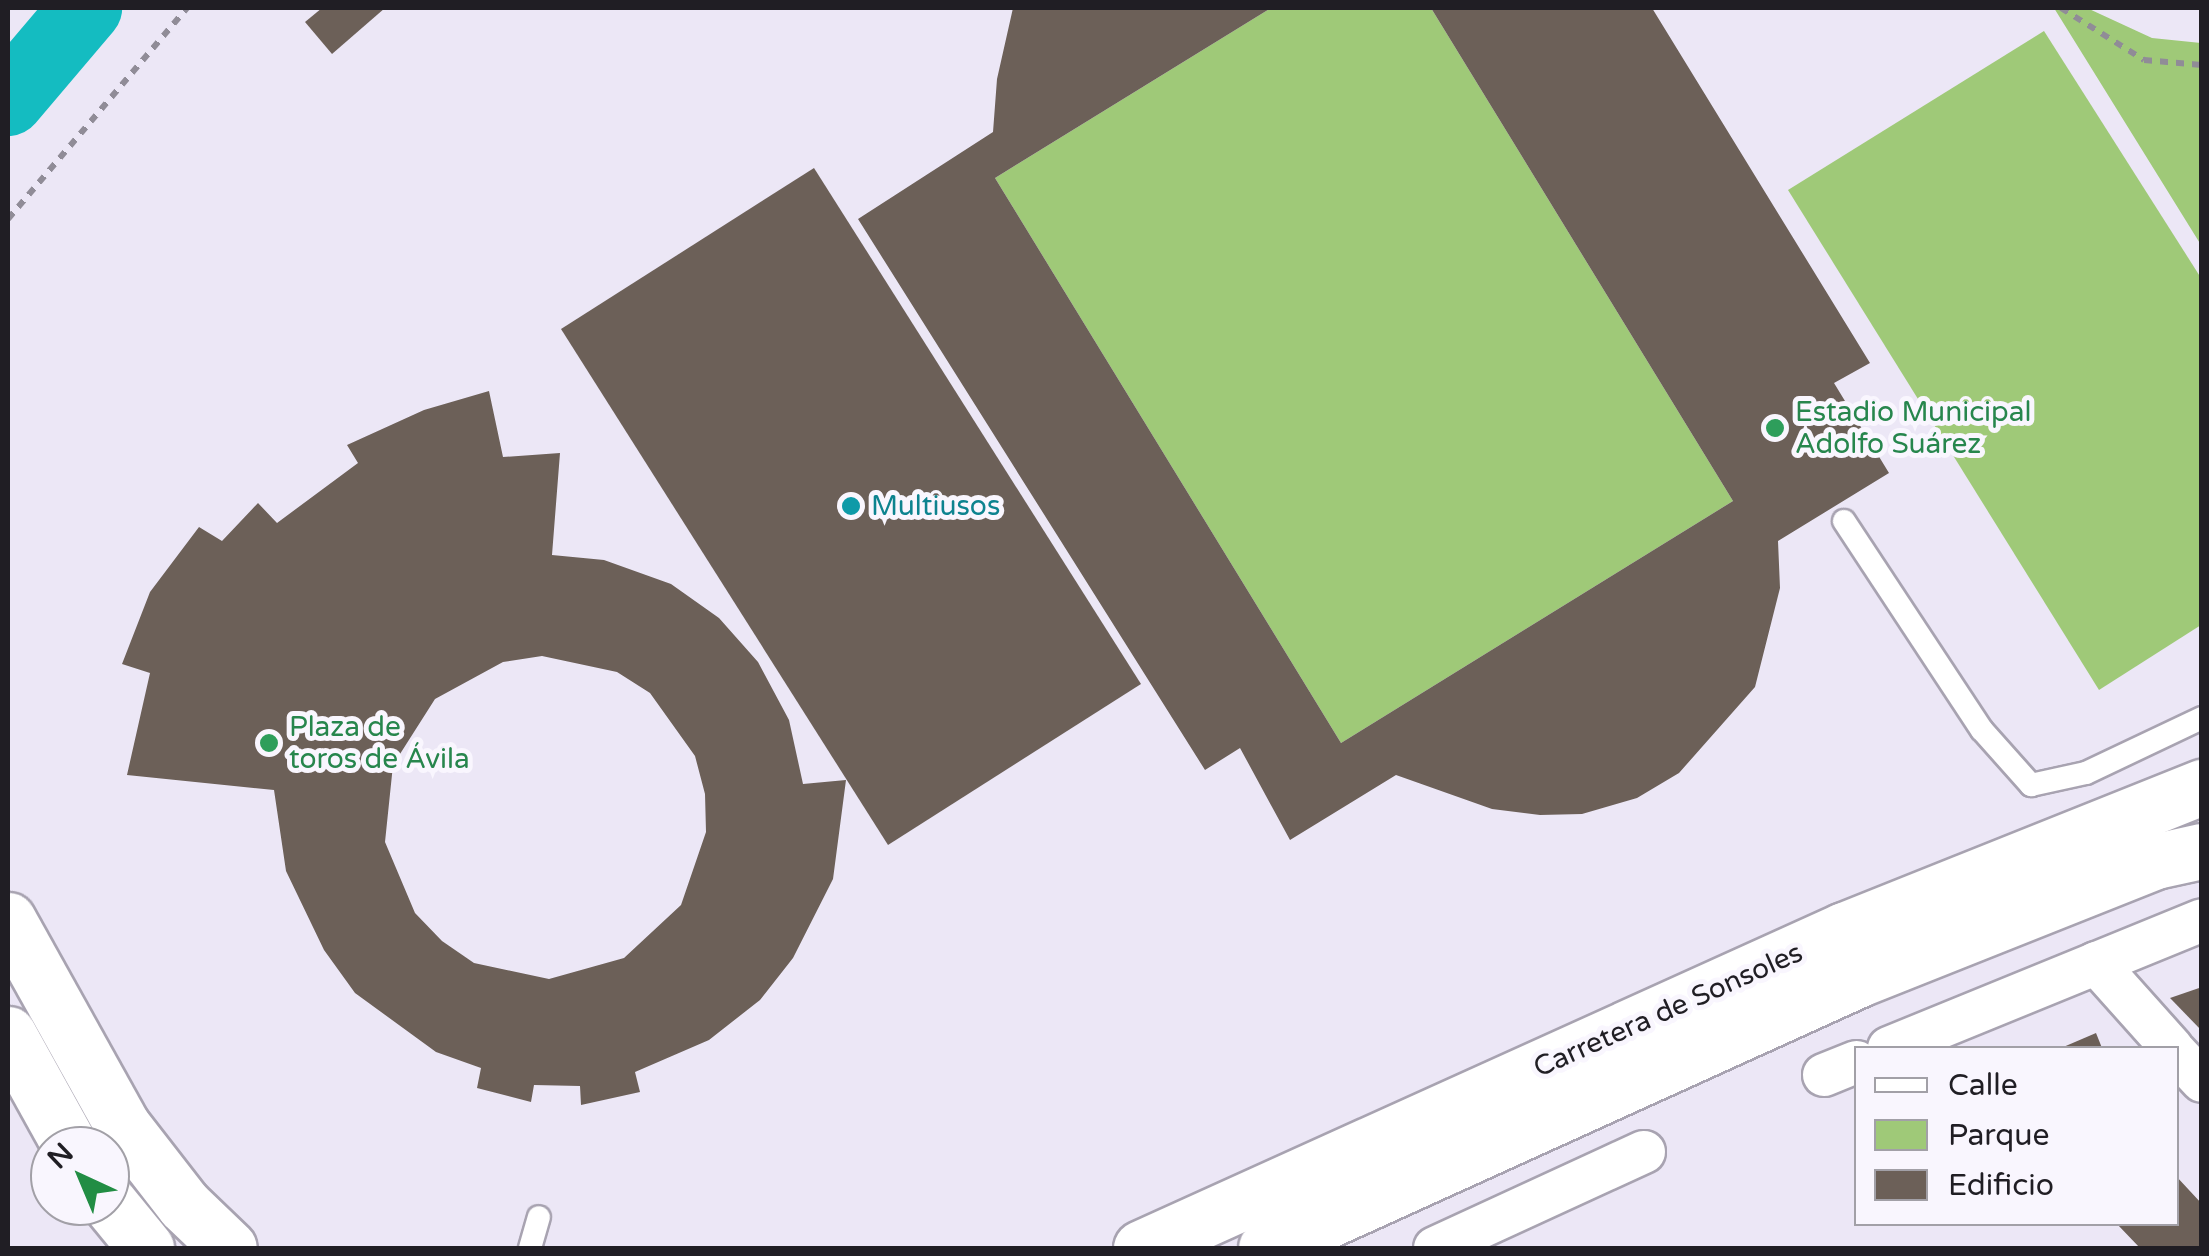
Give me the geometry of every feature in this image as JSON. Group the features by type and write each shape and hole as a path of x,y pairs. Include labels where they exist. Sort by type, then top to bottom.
{"highway":[{"name":"Carretera de Sonsoles","path":"1141,1248 1844,930 2202,787"},
{"name":"Carretera de Sonsoles","path":"1266,1248 1859,978 2156,861 2202,852"},
{"path":"8,920 122,1125 184,1205 228,1248"},
{"path":"8,1034 59,1126"},
{"path":"128,1226 146,1248"}],"street":[{"path":"1895,1046 2202,920"},
{"path":"2096,964 2170,1046"},
{"path":"2179,1056 2202,1081"},
{"path":"1435,1248 1644,1152"}],"lane":[{"path":"1844,520 1982,730 2031,785 2086,773 2202,718"},
{"path":"530,1248 538,1216"}],"path":[{"path":"8,219 187,8"},
{"path":"2062,8 2144,60 2202,65"}],"green space":[{"path":"1271,8 1431,8 1733,501 1341,743 995,178"},
{"path":"2054,8 2087,8 2152,38 2201,43 2201,245"},
{"path":"2044,31 2201,278 2201,625 2099,690 1788,190"}],"building":[{"path":"322,8 385,8 332,54 305,22"},
{"name":"Estadio Municipal Adolfo Suárez","path":"1013,8 1271,8 995,178 1341,743 1733,501 1431,8 1652,8 1870,363 1834,383 1889,473 1778,541 1780,588 1755,687 1679,773 1637,798 1582,814 1540,815 1492,809 1396,775 1290,840 1240,748 1205,770 858,219 993,132 997,79"},
{"name":"Multiusos","path":"814,168 1141,684 888,845 561,329"},
{"name":"Plaza de toros de Ávila","path":"489,391 503,457 560,453 552,555 604,560 671,584 719,618 758,662 789,720 803,784 846,780 833,879 793,958 760,1000 709,1040 635,1072 640,1092 581,1105 580,1086 534,1085 531,1102 477,1088 481,1068 436,1052 355,993 324,950 286,871 274,790 127,775 150,673 122,664 150,592 199,527 222,541 258,503 277,523 358,463 347,445 424,410","holes":["542,656 617,672 650,693 695,756 705,794 706,832 681,905 624,958 549,979 474,963 442,941 415,913 385,842 393,765 435,699 503,662"]},
{"path":"2202,987 2202,1031 2170,998"},
{"path":"2096,1033 2101,1046 2066,1046"},
{"path":"2179,1179 2202,1204 2202,1248 2140,1248 2119,1226 2179,1226"}],"waterway":[{"path":"8,100 86,8"}],"place":[{"name":"Estadio Municipal Adolfo Suárez","path":"1775,428"},
{"name":"Multiusos","path":"851,506"},
{"name":"Plaza de toros de Ávila","path":"269,743"}]}
